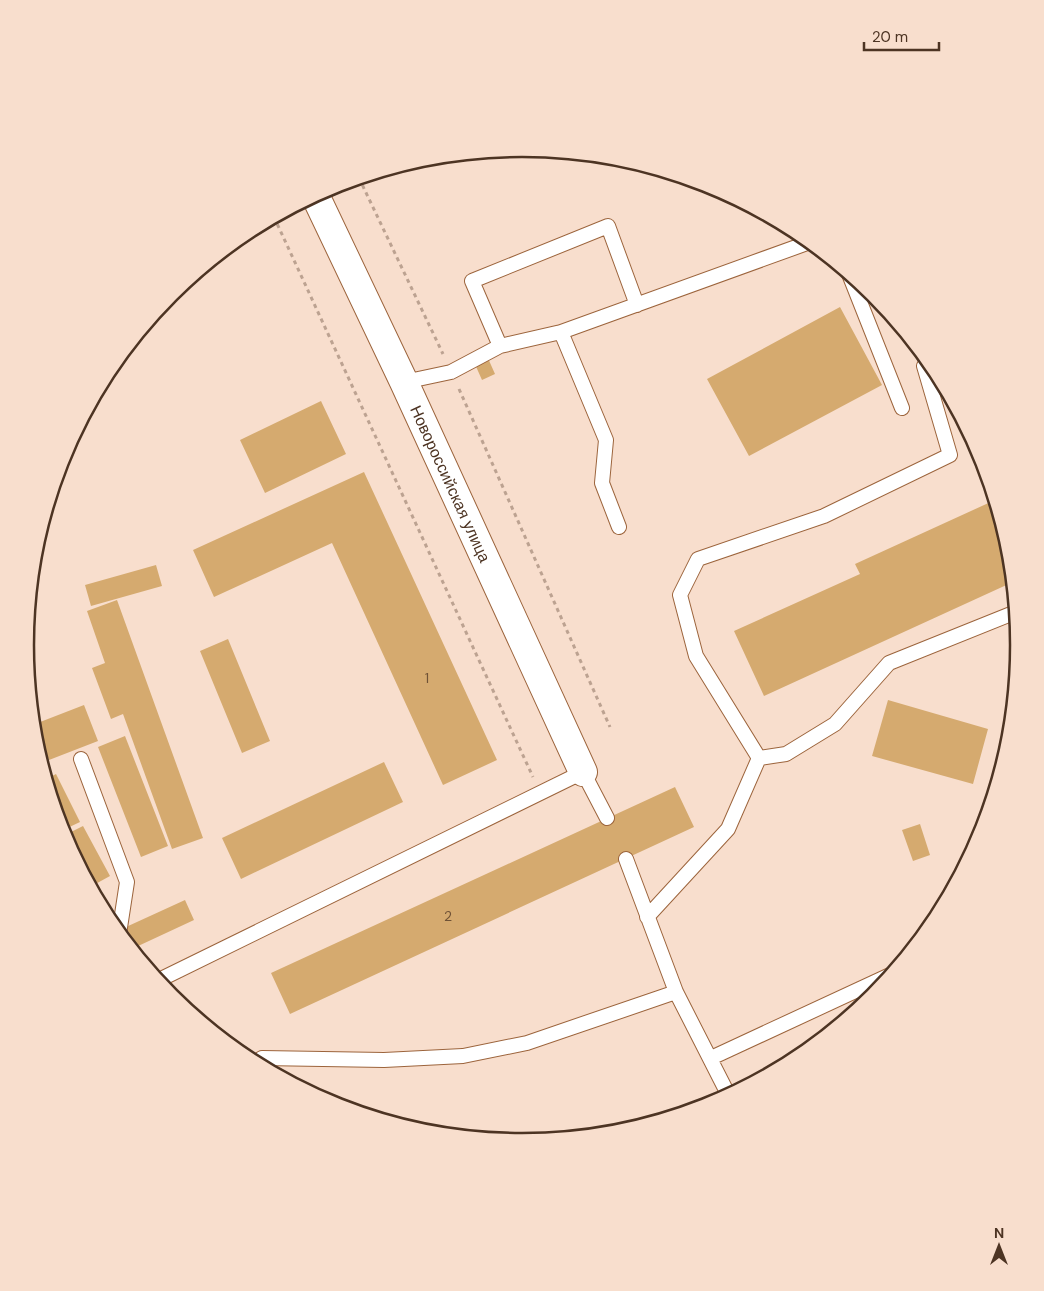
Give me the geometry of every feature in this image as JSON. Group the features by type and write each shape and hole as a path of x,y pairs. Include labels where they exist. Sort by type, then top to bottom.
{"street":[{"name":"Новороссийская улица","path":"319,202 584,772"}],"lane":[{"path":"500,346 472,281 608,226 637,305"},
{"path":"404,382 451,372 500,346 561,332 801,245"},
{"path":"855,288 902,408"},
{"path":"561,332 606,440 602,483 619,527"},
{"path":"760,758 696,656 680,595 698,559 824,516 950,455 925,370"},
{"path":"760,758 786,754 835,724 889,663 1009,615"},
{"path":"647,917 728,829 760,758"},
{"path":"81,759 126,882 120,923"},
{"path":"164,977 584,772 607,818"},
{"path":"626,859 676,992 726,1089"},
{"path":"711,1058 876,982"},
{"path":"262,1058 384,1060 463,1056 527,1043 676,992"}],"path":[{"path":"363,184 451,372 610,727"},
{"path":"277,224 540,793"}],"building":[{"path":"840,307 882,385 749,456 707,379"},
{"path":"487,356 495,374 482,380 474,362"},
{"path":"321,401 346,454 265,493 240,440"},
{"path":"364,472 497,760 443,785 332,543 214,597 193,550"},
{"path":"989,503 1001,550 1006,585 764,696 734,631 860,574 855,564"},
{"path":"156,565 162,586 91,606 85,585"},
{"path":"117,600 203,838 172,849 123,714 111,719 92,668 105,663 87,611"},
{"path":"228,639 270,741 242,753 200,651"},
{"path":"888,700 988,729 973,784 872,756"},
{"path":"84,705 98,741 49,760 45,750 40,722"},
{"path":"125,736 168,846 141,857 98,747"},
{"path":"384,762 403,802 241,879 222,838"},
{"path":"56,774 80,822 69,827 51,776"},
{"path":"675,787 694,827 290,1014 271,973"},
{"path":"920,824 930,855 913,861 902,830"},
{"path":"83,826 110,876 96,884 71,832"},
{"path":"185,900 194,920 138,946 126,927"}]}
